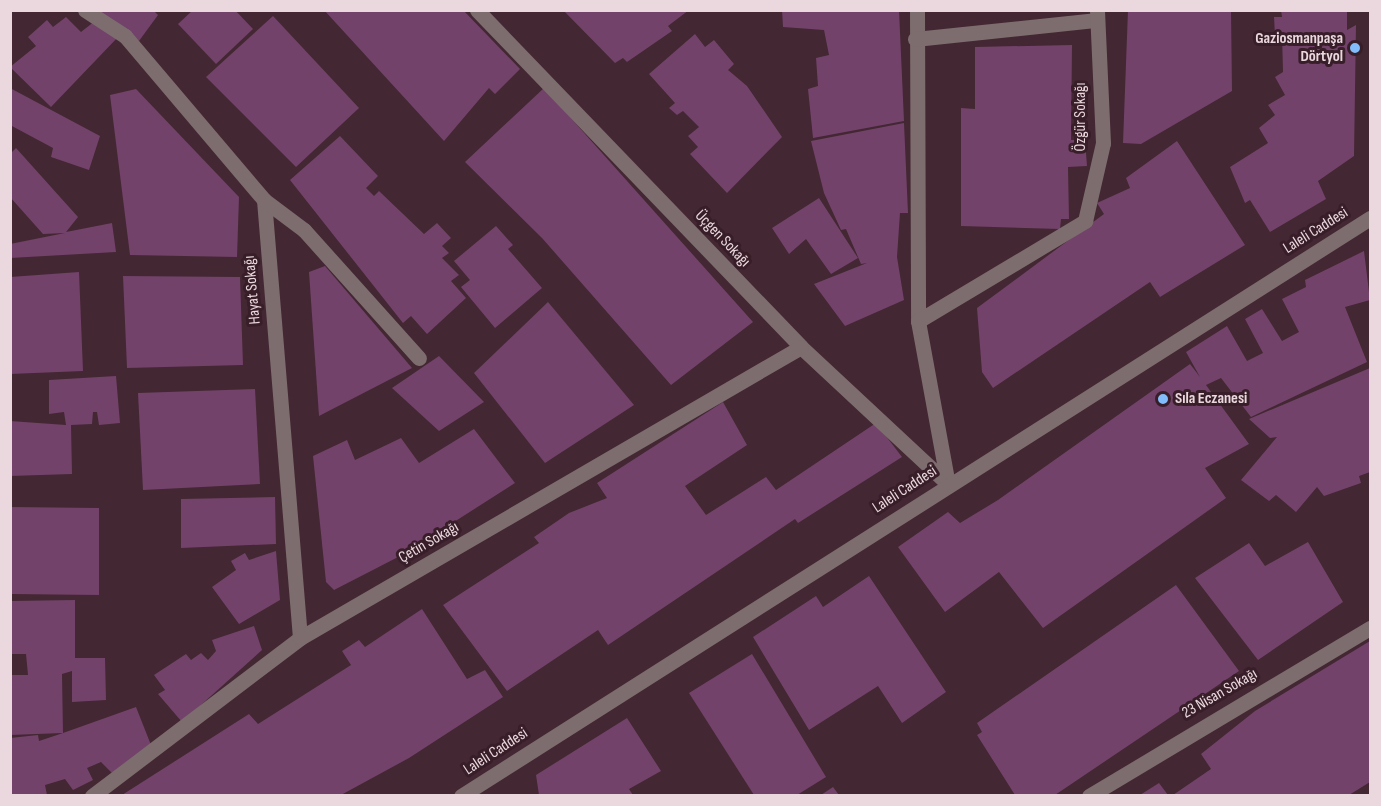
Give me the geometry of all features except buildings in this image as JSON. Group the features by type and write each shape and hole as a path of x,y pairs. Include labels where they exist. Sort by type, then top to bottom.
{"street":[{"path":"85,10 125,36 264,200 304,230 419,358"},
{"name":"Üçgen Sokağı","path":"477,10 801,347 948,484"},
{"path":"917,10 915,39 918,321 948,484"},
{"path":"915,39 1097,15"},
{"name":"Özgür Sokağı","path":"918,321 1085,221 1103,143 1097,15"},
{"name":"Hayat Sokağı","path":"264,200 300,638"},
{"name":"Laleli Caddesi","path":"465,794 948,484 1371,218"},
{"name":"Çetin Sokağı","path":"92,795 300,638 801,347"},
{"name":"23 Nisan Sokağı","path":"1089,795 1371,628"}],"place":[{"name":"Gaziosmanpaşa Dörtyol","path":"1355,48"},
{"name":"Sıla Eczanesi","path":"1163,399"}]}
